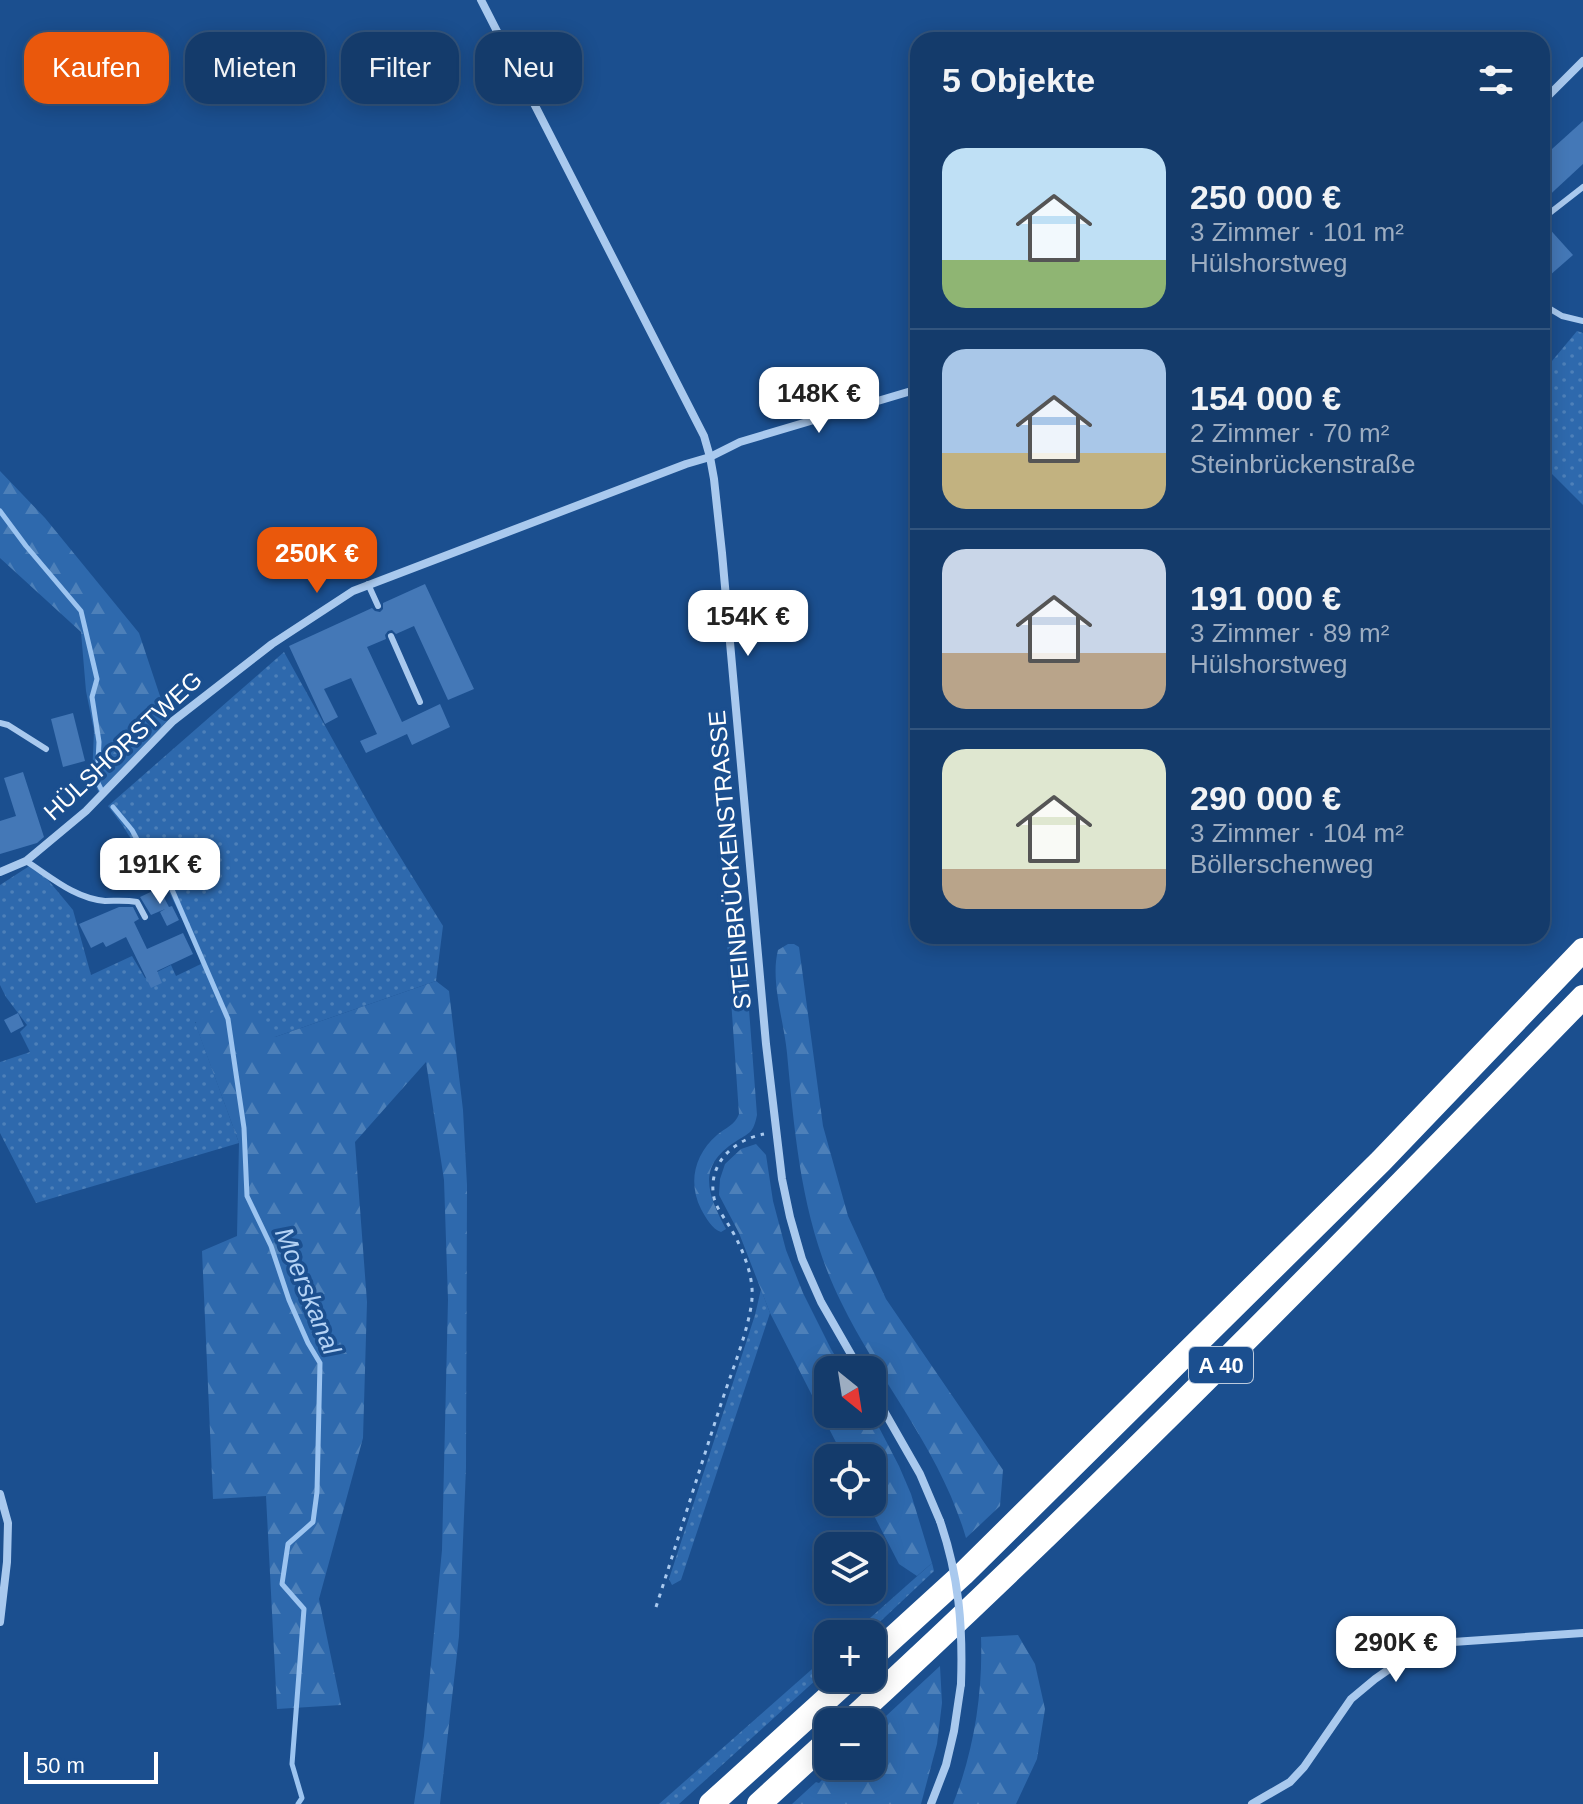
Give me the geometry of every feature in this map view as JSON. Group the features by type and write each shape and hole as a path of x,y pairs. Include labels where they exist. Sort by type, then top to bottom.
{"highway":[{"name":"A 40","path":"886,1644 963,1574 1381,1161 1583,950"},
{"name":"A 40","path":"864,1708 1035,1548 1209,1378 1583,997"},
{"path":"711,1804 835,1692"},
{"path":"759,1804 814,1754"}],"street":[{"name":"STEINBRÜCKENSTRASSE","path":"481,0 704,436 710,457 722,553 775,1132 790,1217 802,1259 821,1302 852,1356"},
{"path":"1550,94 1583,61"},
{"name":"HÜLSHORSTWEG","path":"0,872 26,861 86,811 173,721 272,644 353,591 710,457 740,442 910,391"},
{"path":"886,1414 920,1474 940,1521 959,1599 963,1638 961,1684 946,1765 931,1804"},
{"path":"0,1494 8,1523 0,1622"},
{"path":"1252,1804 1290,1782 1351,1699 1398,1663 1453,1642 1583,1633"}],"lane":[{"path":"1550,213 1583,187"},
{"path":"1550,309 1562,316 1583,321"},
{"path":"368,584 378,606"},
{"path":"391,636 420,702"},
{"path":"0,723 46,749"},
{"path":"26,861 64,888 82,896 103,901 137,902 145,917"}],"path":[{"path":"656,1607 749,1316 752,1296 750,1275 741,1251 714,1199 717,1163 738,1144 759,1134 775,1132"}],"green space":[{"path":"1577,331 1583,333 1583,505 1550,472 1550,363"},
{"path":"0,471 45,518 139,633 168,720 99,793 92,778 94,731 86,691 81,632 0,558"},
{"path":"284,652 378,821 443,926 436,981 275,1037 195,1022 239,1143 36,1203 0,1133 0,1062 30,1052 20,1032 27,1025 0,985 0,885 34,863 73,910 91,975 132,956 145,978 171,965 176,976 201,964 160,873 143,859 108,806"},
{"path":"737,916 743,930 757,1115 750,1132 723,1152 710,1172 714,1205 726,1229 721,1232 712,1226 701,1209 694,1179 703,1151 739,1114 726,928"},
{"path":"788,944 799,947 823,1126 848,1216 886,1299 1003,1470 1000,1506 966,1538 955,1506 926,1446 886,1380 886,1356 872,1356 841,1302 817,1242 797,1149 777,988 778,950"},
{"path":"436,981 449,991 463,1110 467,1185 466,1468 459,1636 440,1804 414,1804 424,1736 442,1550 448,1300 444,1180 426,1062 355,1142 367,1302 363,1438 319,1599 341,1705 277,1709 266,1496 213,1499 202,1251 237,1236 239,1143 195,1023 239,995 275,1037"},
{"path":"756,1144 766,1155 773,1201 786,1250 803,1293 835,1356 814,1356 814,1399 770,1313 739,1233 719,1195 725,1164 741,1149"},
{"path":"761,1289 770,1313 681,1580 672,1585 669,1579"},
{"path":"829,1428 879,1428 911,1494 932,1563 917,1576 899,1564 886,1539 886,1532 882,1532 874,1516 886,1516 886,1444 837,1444"},
{"path":"932,1563 934,1571 882,1620 868,1620"},
{"path":"1018,1635 1035,1664 1045,1709 1037,1759 1016,1804 953,1804 967,1763 976,1722 981,1637"},
{"path":"940,1666 942,1703 937,1744 921,1804 792,1804 822,1780 886,1780 886,1716"},
{"path":"814,1667 814,1682 679,1804 659,1804"}],"building":[{"path":"1583,121 1583,164 1550,195 1550,151"},
{"path":"1550,230 1573,255 1550,275"},
{"path":"425,584 474,689 448,700 414,626 396,634 388,631 386,639 367,647 402,722 440,704 450,727 412,745 407,734 366,753 360,741 377,734 351,678 324,689 338,717 325,724 289,646 372,608 380,612 383,603"},
{"path":"73,713 85,761 63,767 51,719"},
{"path":"23,772 44,837 37,843 0,854 0,821 16,816 4,778"},
{"path":"159,888 179,920 167,926 160,912 165,909 151,915 140,897"},
{"path":"119,907 133,907 139,919 134,922 147,949 183,933 193,954 157,971 162,983 151,988 126,937 106,947 103,942 91,948 79,924"},
{"path":"18,1013 24,1026 11,1033 4,1020"}],"waterway":[{"name":"Moerskanal","path":"0,511 81,611 97,679 92,697 99,742 97,781 101,789"},
{"name":"Moerskanal","path":"113,807 132,830 148,860 164,871 228,1019 244,1128 247,1196 271,1246 289,1300 320,1363 317,1492 313,1522 288,1544 282,1584 304,1609 292,1764 302,1798 298,1804"}]}
